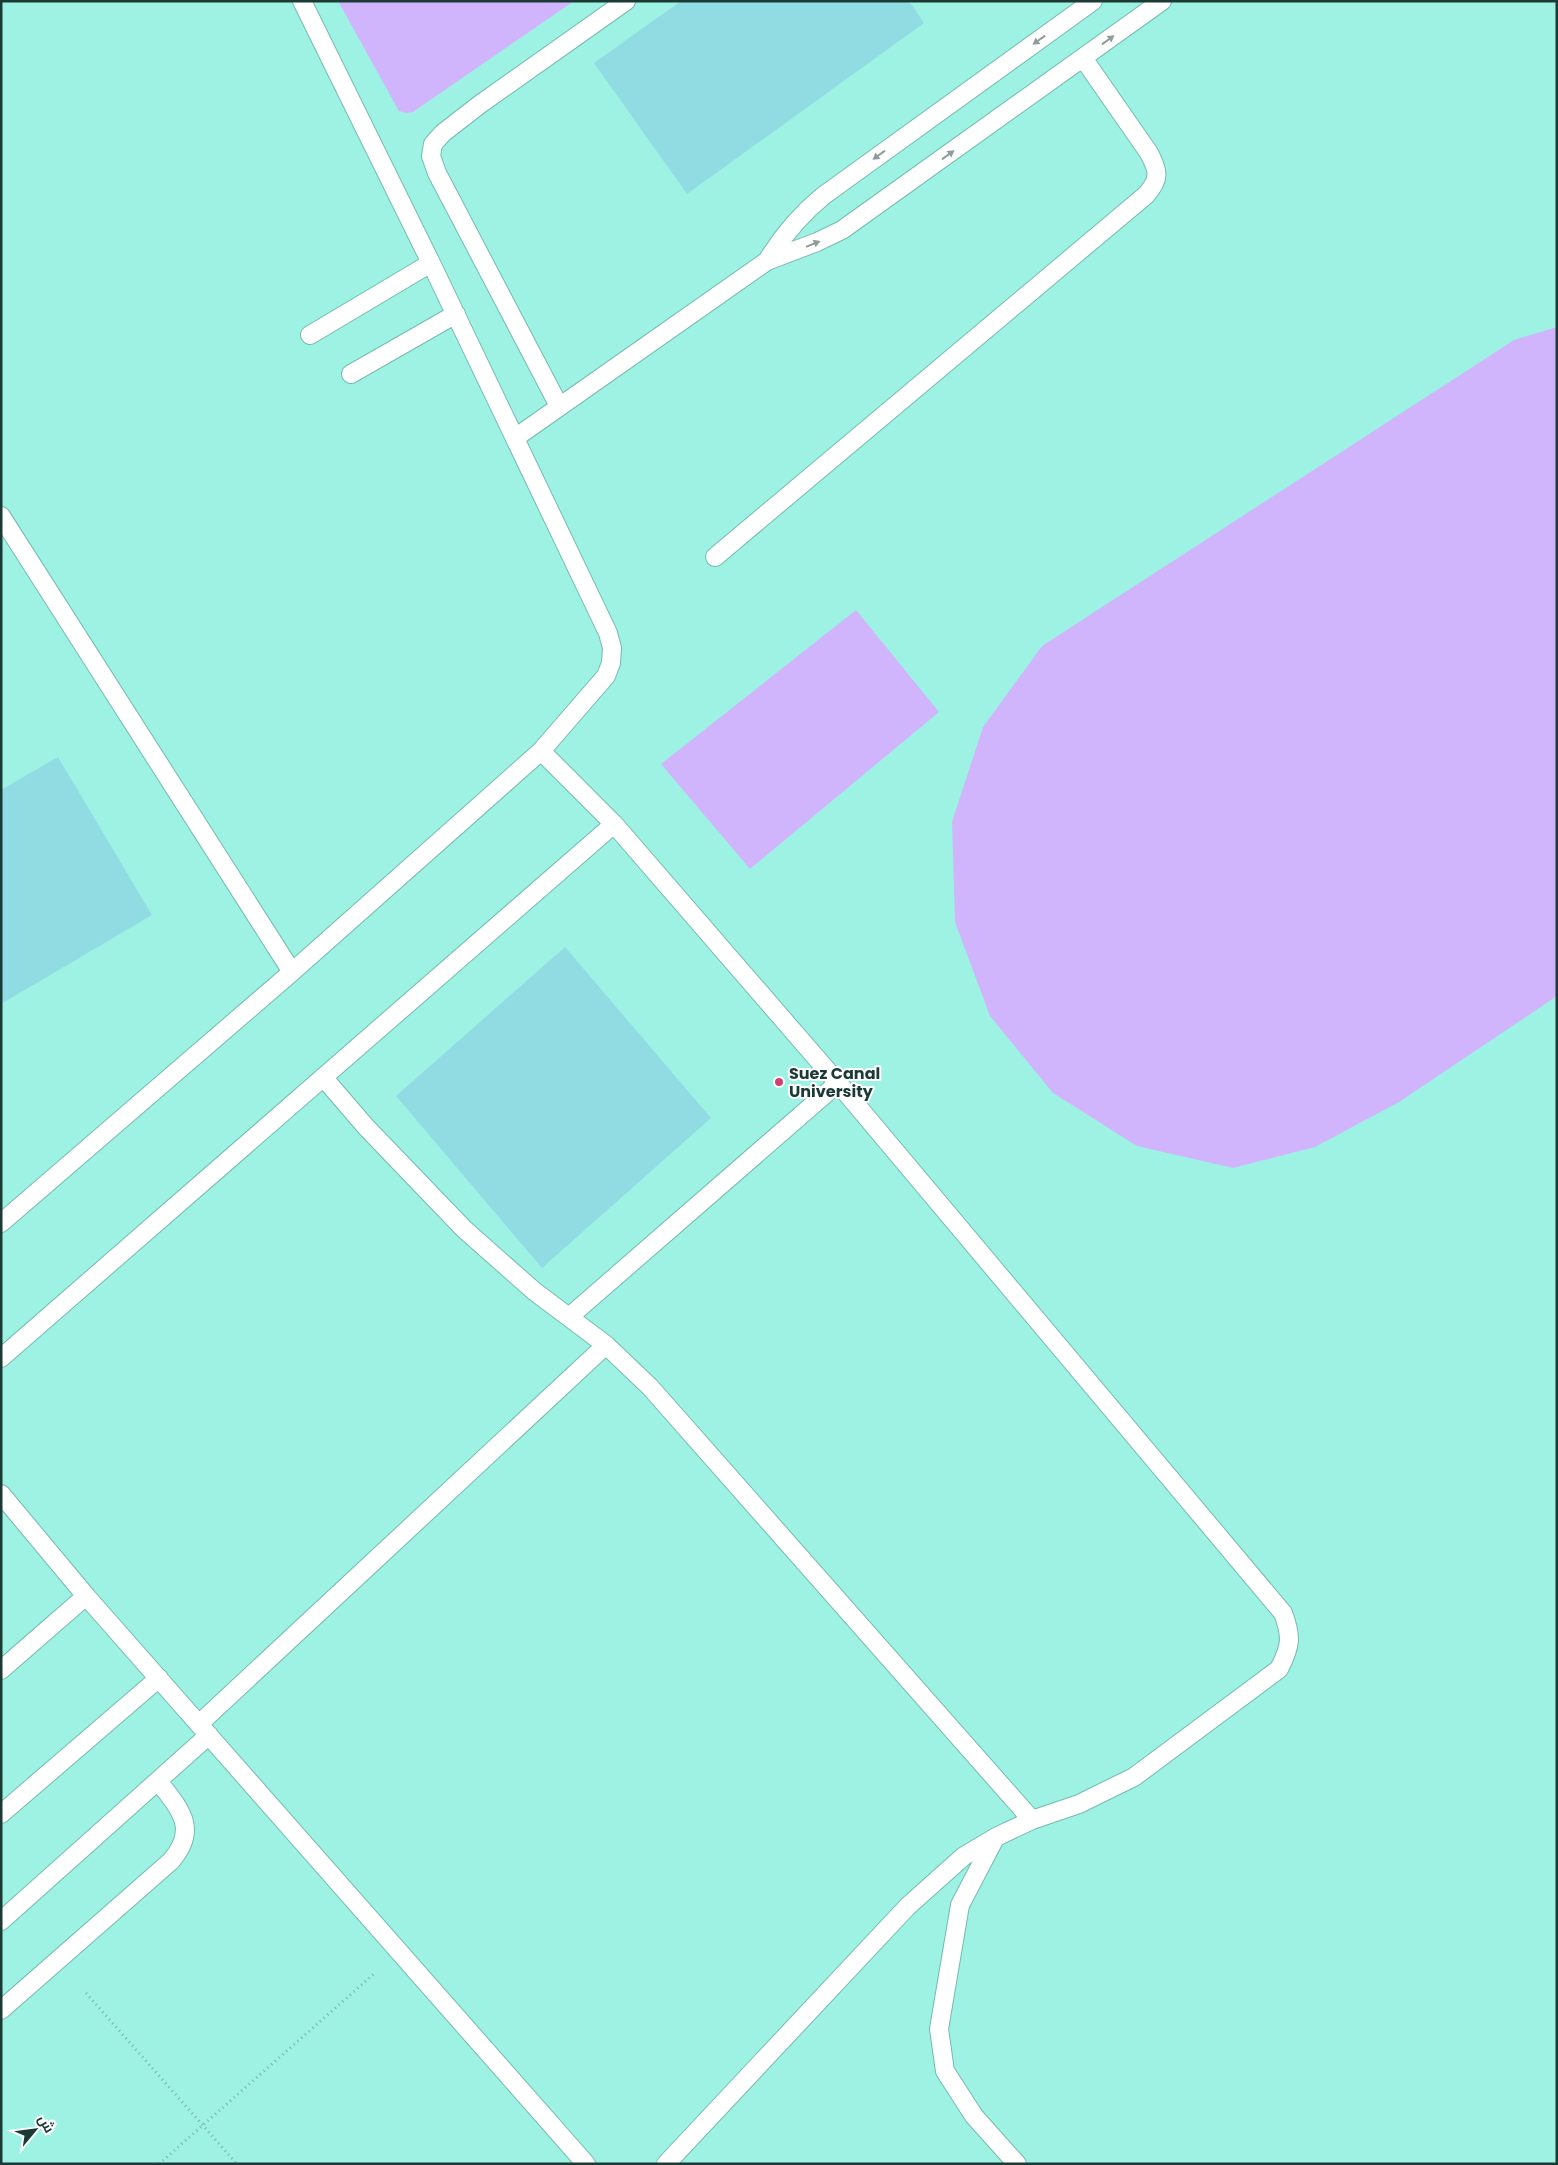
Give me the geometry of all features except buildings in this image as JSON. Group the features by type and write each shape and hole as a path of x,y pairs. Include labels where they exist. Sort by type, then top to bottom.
{"lane":[{"path":"1,1223 292,972 541,751 606,676 611,663 612,648 608,633 456,314 302,1"},
{"path":"559,406 437,173 431,156 433,144 443,132 626,1"},
{"path":"767,261 782,236 800,215 823,196 1093,1"},
{"path":"515,438 767,261 817,242 842,230 1162,1"},
{"path":"715,557 1146,196 1156,184 1157,168 1149,153 1083,58"},
{"path":"310,335 431,263"},
{"path":"351,374 456,314"},
{"path":"1,516 292,972"},
{"path":"541,751 614,824 838,1082 1283,1613 1290,1632 1289,1651 1280,1669 1134,1777 1079,1804 1032,1820 996,1837 964,1856 908,1906 666,2164"},
{"path":"1,1358 614,824"},
{"path":"323,1077 366,1128 464,1229 534,1291 606,1345 650,1387 1032,1820"},
{"path":"569,1317 838,1082"},
{"path":"1,1921 158,1781 204,1730 606,1345"},
{"path":"1,1494 86,1596 586,2164"},
{"path":"1,1670 86,1596"},
{"path":"1,1814 159,1678"},
{"path":"1,2010 171,1861 180,1850 185,1838 185,1824 181,1811 158,1781"},
{"path":"996,1837 960,1905 939,2029 945,2071 974,2116 1017,2164"}],"path":[{"path":"159,2164 399,1951"},
{"path":"86,1992 237,2164"}],"shaded area":[{"name":"Suez Canal University","path":"1,1 1557,1 1557,2164 1,2164"},
{"path":"338,1 574,1 413,112 406,113 399,111"},
{"path":"1557,327 1557,996 1399,1102 1315,1147 1233,1168 1137,1146 1053,1093 990,1016 955,922 952,822 983,727 1042,646 1514,340"},
{"path":"856,610 939,712 750,869 661,764"}],"place":[{"name":"Suez Canal University","path":"779,1082"}]}
